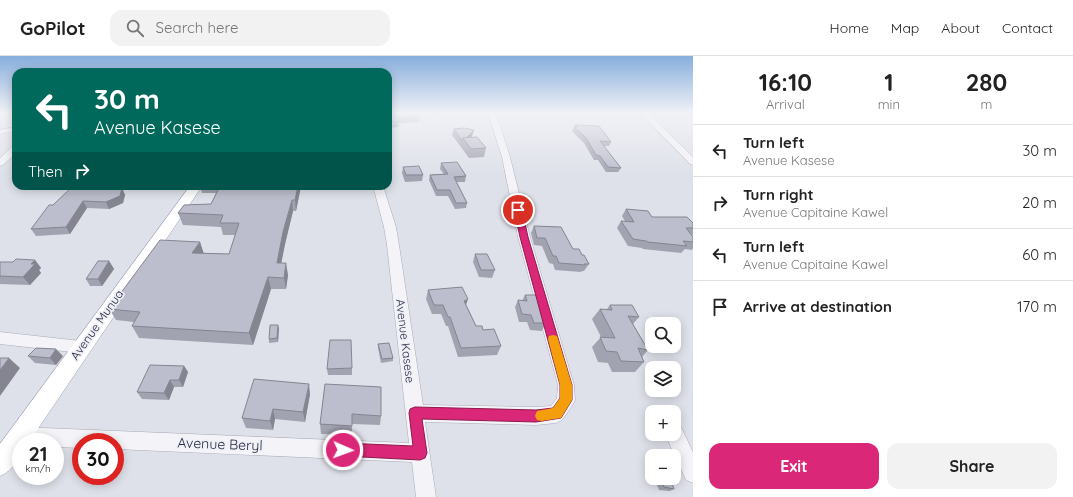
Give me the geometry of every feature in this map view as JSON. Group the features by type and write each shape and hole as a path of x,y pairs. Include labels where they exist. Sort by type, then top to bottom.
{"main road":[{"name":"Avenue Munua","path":"21,433 193,190"},
{"name":"Avenue Munua","path":"0,464 12,446"}],"street":[{"path":"415,413 536,416 556,414 566,400 566,385 524,237 506,158 498,134"},
{"path":"665,134 693,162"},
{"path":"0,163 12,152"},
{"name":"Avenue Kasese","path":"379,190 390,227 393,245 426,497"},
{"path":"0,338 81,347"},
{"name":"Avenue Beryl","path":"64,438 420,453"},
{"path":"678,441 693,472"}],"building":[{"path":"457,134 470,134 466,138 463,138 462,141"},
{"path":"581,134 605,134 611,142 600,141 621,168 608,167 600,156 596,155 586,138"},
{"path":"477,137 486,148 471,149 463,138"},
{"path":"457,162 466,176 454,177 467,203 456,203 450,190 437,190 430,175 448,174 441,163"},
{"path":"419,166 423,175 406,175 403,167"},
{"path":"69,190 122,190 120,196 106,202 83,201 66,227 31,229 49,205 53,205"},
{"path":"218,190 297,190 295,200 292,200 283,232 277,263 286,263 284,278 268,277 249,333 132,326 140,312 109,309 160,240 200,242 192,253 229,254 239,223 220,223 223,215 178,213 184,205 211,204"},
{"path":"626,209 648,211 652,217 687,217 693,223 693,228 686,228 693,237 693,242 683,241 687,246 633,239 621,221 634,222"},
{"path":"534,226 561,227 573,249 579,249 589,264 559,263 556,256 553,256 545,238 537,238"},
{"path":"475,254 487,254 495,270 481,270"},
{"path":"16,259 35,260 31,264 35,264 23,277 0,276 0,262 13,262"},
{"path":"98,261 109,261 98,279 86,279"},
{"path":"462,287 468,299 464,301 476,326 482,326 483,330 494,329 501,346 461,348 450,317 448,317 443,305 434,305 428,290"},
{"path":"525,295 536,295 546,323 534,323 531,315 522,314 518,300 527,301"},
{"path":"610,305 632,305 639,317 628,316 645,345 645,349 638,348 644,362 621,361 617,352 606,351 600,337 615,338 600,309 612,310"},
{"path":"270,325 278,325 277,338 269,339"},
{"path":"330,340 351,340 352,368 327,369"},
{"path":"389,343 393,358 382,359 378,344"},
{"path":"36,348 56,349 50,358 28,356"},
{"path":"0,358 9,358 0,370"},
{"path":"150,365 184,366 179,380 170,380 164,393 137,392"},
{"path":"254,379 309,384 303,412 273,409 270,421 242,418"},
{"path":"325,384 381,387 381,416 352,414 352,426 320,424"},
{"path":"663,485 673,485 674,489 664,487"}],"slow traffic":[{"path":"541,416 556,414 566,400 566,385 553,339"}],"route":[{"path":"343,450 420,453 415,413 536,416 556,414 566,400 566,385 524,237 518,210"}]}
